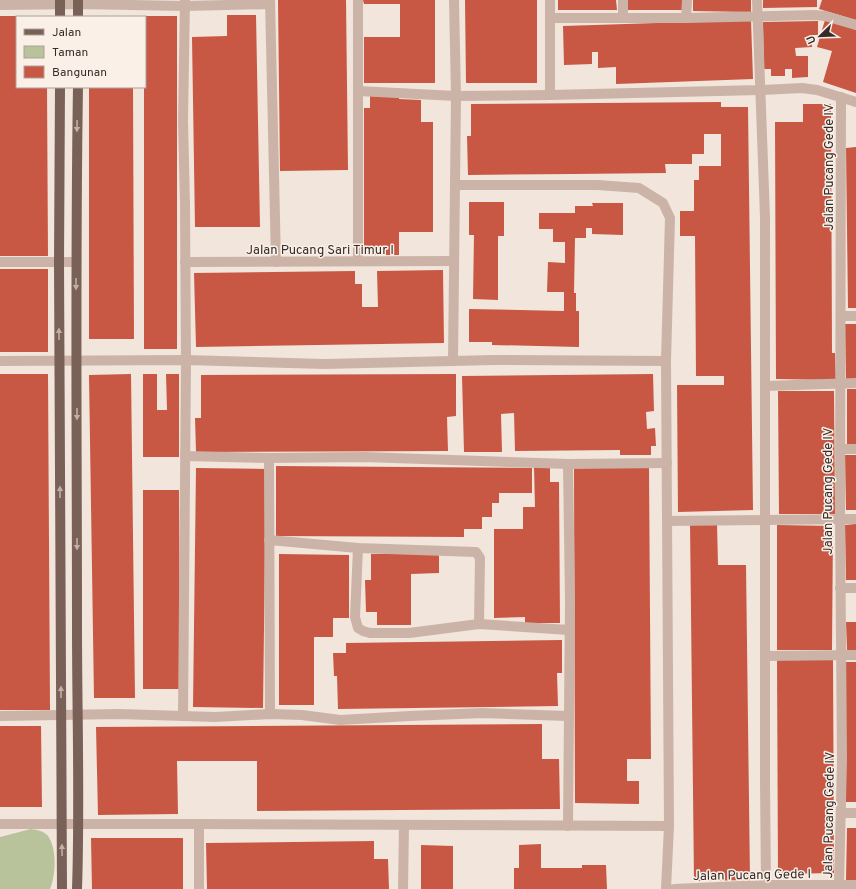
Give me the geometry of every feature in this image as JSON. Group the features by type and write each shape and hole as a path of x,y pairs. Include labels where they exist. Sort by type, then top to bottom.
{"main road":[{"path":"60,2 60,16"},
{"path":"78,2 78,16"},
{"path":"60,88 59,262 62,889"},
{"path":"77,889 79,824 77,714 76,360 78,88"}],"street":[{"path":"358,0 358,261"},
{"path":"453,361 456,96 454,0"},
{"path":"550,0 550,95"},
{"path":"623,0 623,18"},
{"path":"686,18 687,0"},
{"path":"757,0 756,17 765,217 766,885"},
{"path":"0,5 60,2 270,2 276,262"},
{"path":"183,716 186,360 183,121 185,3"},
{"path":"550,18 825,16 856,25"},
{"path":"358,91 456,96 802,88 817,90 856,102"},
{"name":"Jalan Pucang Gede IV","path":"839,885 842,760 840,588 841,97"},
{"path":"455,186 598,184 639,188 663,203 670,218 666,361 669,826 666,889"},
{"name":"Jalan Pucang Sari Timur I","path":"185,262 454,261"},
{"path":"0,262 76,262"},
{"path":"841,316 856,316"},
{"path":"0,361 186,360 324,364 453,361 666,361"},
{"path":"766,386 840,382 856,383"},
{"path":"841,449 856,449"},
{"path":"185,456 269,458 364,457 568,464 667,463"},
{"path":"269,458 270,714"},
{"path":"568,464 570,601 568,826"},
{"path":"667,521 856,519"},
{"path":"269,540 358,548 476,552 480,558 479,624"},
{"path":"358,548 355,617 356,624 360,630 370,633 409,633 479,624 569,630"},
{"path":"840,588 856,588"},
{"path":"765,656 856,655"},
{"path":"0,716 119,714 215,717 270,714 302,715 340,720 483,714 568,716"},
{"path":"841,812 856,813"},
{"path":"0,824 669,826"},
{"path":"199,824 199,889"},
{"path":"403,889 404,825"},
{"name":"Jalan Pucang Gede I","path":"674,889 766,885 856,885"}],"green space":[{"path":"31,829 46,834 51,841 55,862 50,889 0,889 0,837"}],"building":[{"path":"278,0 346,0 348,170 280,171"},
{"path":"363,0 435,0 435,83 364,83 364,37 400,37 400,4 364,4"},
{"path":"465,0 537,0 537,83 466,83"},
{"path":"558,0 616,0 617,10 558,10"},
{"path":"627,0 685,0 685,10 627,10"},
{"path":"693,0 751,0 751,12 693,11"},
{"path":"763,0 817,0 817,7 763,8"},
{"path":"822,0 856,0 856,20 819,9"},
{"path":"227,15 256,15 260,227 195,227 192,37 227,36"},
{"path":"0,16 16,16 16,88 47,88 48,256 0,256"},
{"path":"146,16 177,16 177,349 144,349 144,88 146,88"},
{"path":"751,20 753,79 616,84 616,67 598,68 598,52 592,52 592,64 564,65 563,26"},
{"path":"825,20 856,29 856,93 823,82 832,51 817,47"},
{"path":"818,21 818,35 812,35 812,47 795,48 796,56 808,56 808,77 792,78 792,69 785,69 785,76 771,76 771,69 764,69 763,22"},
{"path":"89,88 133,88 134,339 89,339"},
{"path":"370,96 399,96 399,99 421,100 421,122 433,122 433,232 399,232 399,255 364,255 364,108 370,108"},
{"path":"721,102 721,107 748,107 753,510 678,512 677,385 724,385 724,376 696,376 695,236 680,236 680,211 694,211 694,180 699,180 699,166 721,166 721,134 704,134 704,154 692,154 692,164 665,164 666,173 468,175 467,136 471,136 471,104"},
{"path":"803,104 831,104 832,353 835,353 836,380 776,379 775,122 803,122"},
{"path":"856,147 856,308 848,308 846,148"},
{"path":"469,202 504,202 504,236 498,236 498,300 473,299 474,235 469,235"},
{"path":"592,203 623,203 623,235 592,234 592,228 586,228 586,238 575,238 574,293 576,293 576,311 579,311 579,347 492,345 492,342 469,342 469,309 564,311 564,292 547,292 548,262 565,263 565,242 553,242 553,229 539,229 539,213 575,213 575,206 593,206"},
{"path":"0,269 48,269 48,352 0,352"},
{"path":"443,270 444,343 196,347 194,273 355,271 355,284 362,284 362,307 378,307 377,271"},
{"path":"845,324 856,324 856,379 846,379"},
{"path":"0,374 48,374 50,710 0,710"},
{"path":"131,374 135,698 94,698 89,375"},
{"path":"143,374 157,374 157,410 167,410 166,374 179,374 179,457 143,457"},
{"path":"456,374 456,416 447,417 448,451 196,452 195,418 201,418 201,375"},
{"path":"653,374 654,411 646,412 647,429 655,428 656,446 651,446 651,455 620,455 620,450 515,451 514,413 501,414 502,452 464,452 462,376"},
{"path":"847,389 856,389 856,445 847,445"},
{"path":"778,391 834,391 835,514 779,514"},
{"path":"845,455 856,455 856,510 846,510"},
{"path":"276,466 532,468 532,493 499,493 499,503 492,503 492,517 482,517 482,529 464,529 464,537 276,536"},
{"path":"534,467 550,468 550,482 559,482 560,623 525,623 525,617 494,618 494,529 523,529 523,507 535,507"},
{"path":"196,468 266,469 263,708 193,707"},
{"path":"574,468 649,468 651,759 627,759 627,781 639,781 639,804 575,803"},
{"path":"143,490 179,490 180,689 143,689"},
{"path":"690,523 717,523 718,565 746,565 750,880 694,881"},
{"path":"856,524 856,580 846,580 845,525"},
{"path":"777,525 833,526 832,650 777,650"},
{"path":"439,553 439,573 411,574 411,625 377,625 377,612 366,612 365,580 371,580 371,554"},
{"path":"279,554 349,555 349,618 333,618 333,637 314,637 314,705 279,705"},
{"path":"846,622 856,622 856,650 847,650"},
{"path":"562,640 562,673 557,673 558,706 338,709 337,676 334,676 333,653 346,653 346,643"},
{"path":"777,659 833,659 834,873 778,874"},
{"path":"846,662 856,662 856,802 846,802"},
{"path":"542,724 542,759 559,759 560,809 257,811 257,761 177,761 178,814 98,815 96,727"},
{"path":"0,726 41,726 42,807 0,807"},
{"path":"847,828 856,828 856,880 846,880"},
{"path":"91,838 183,838 183,889 92,889"},
{"path":"374,841 374,859 388,859 389,889 207,889 206,843"},
{"path":"541,844 541,868 582,868 582,865 606,865 607,889 514,889 514,868 519,868 519,845"},
{"path":"421,845 453,846 453,889 421,889"}]}
